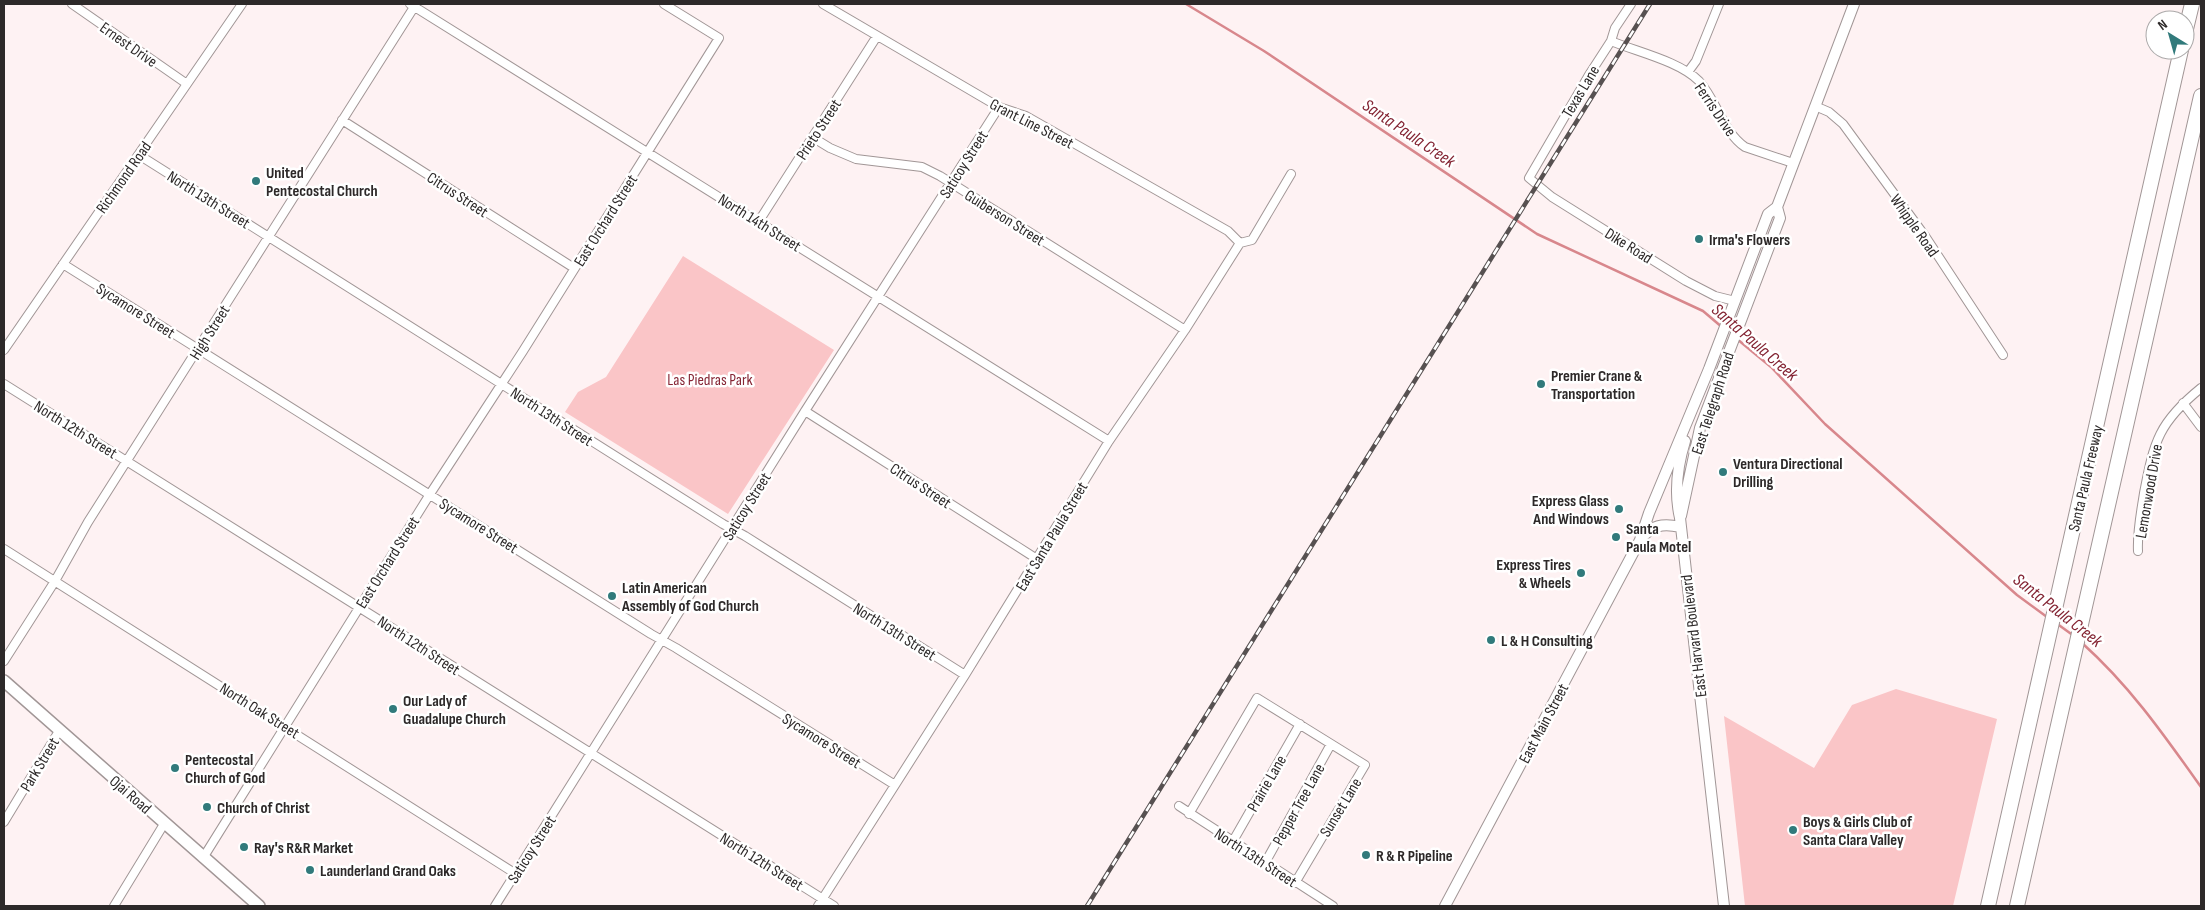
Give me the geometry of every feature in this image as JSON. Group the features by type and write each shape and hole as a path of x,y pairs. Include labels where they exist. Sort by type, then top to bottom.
{"highway":[{"name":"Santa Paula Freeway","path":"1988,906 2179,60"},
{"name":"Santa Paula Freeway","path":"2017,906 2201,96"}],"main road":[{"name":"East Telegraph Road","path":"1662,482 1709,369 1768,214 1777,207 1854,4"},
{"name":"East Telegraph Road","path":"1680,522 1700,428 1780,218 1777,207"},
{"name":"East Harvard Boulevard","path":"1709,369 1680,459 1676,502 1680,522 1724,906"},
{"name":"East Main Street","path":"1445,906 1640,540 1662,482"},
{"name":"East Main Street","path":"1640,540 1648,530 1660,525 1680,522"},
{"name":"Ojai Road","path":"4,681 259,906"}],"street":[{"name":"Ernest Drive","path":"72,4 187,84"},
{"name":"Richmond Road","path":"4,350 242,4"},
{"name":"East Orchard Street","path":"203,858 430,494 719,38 664,4"},
{"name":"Grant Line Street","path":"823,4 999,107 1026,116 1228,231 1240,243"},
{"name":"Texas Lane","path":"1529,178 1611,41 1615,28 1630,4"},
{"path":"1688,72 1696,61 1719,4"},
{"name":"High Street","path":"4,661 55,581 88,522 413,5"},
{"name":"North 14th Street","path":"413,5 1109,441"},
{"name":"Prieto Street","path":"759,221 877,36"},
{"name":"Ferris Drive","path":"1611,41 1688,72 1709,95 1724,121 1740,143 1746,147 1793,163"},
{"name":"Whipple Road","path":"1815,106 1829,112 1843,124 1925,236 2003,355"},
{"name":"Saticoy Street","path":"495,906 590,753 663,641 805,411 999,107"},
{"name":"Citrus Street","path":"342,120 574,268"},
{"name":"Guiberson Street","path":"812,137 830,148 856,159 922,167 952,183 1185,330"},
{"name":"North 13th Street","path":"139,154 965,675"},
{"name":"East Santa Paula Street","path":"818,906 965,675 1109,441 1185,330 1240,243 1252,240 1291,174"},
{"name":"Dike Road","path":"1529,178 1552,197 1686,281 1733,305"},
{"name":"Sycamore Street","path":"64,264 895,785"},
{"name":"North 12th Street","path":"4,384 834,906"},
{"name":"Lemonwood Drive","path":"2138,550 2137,532 2153,448 2163,426 2183,403 2201,388"},
{"path":"2183,403 2201,427"},
{"name":"Citrus Street","path":"805,411 1037,559"},
{"name":"North Oak Street","path":"4,549 286,726 516,874"},
{"path":"1190,814 1257,698 1331,744"},
{"name":"Prairie Lane","path":"1233,841 1300,724"},
{"name":"Park Street","path":"4,822 59,731"},
{"name":"Pepper Tree Lane","path":"1265,863 1331,744"},
{"name":"Sunset Lane","path":"1295,883 1365,765 1331,744"},
{"name":"North 13th Street","path":"1179,806 1333,906"},
{"path":"114,906 164,824"}],"green space":[{"name":"Las Piedras Park","path":"683,256 834,350 728,514 565,412 578,392 606,377"},
{"path":"1896,689 1997,719 1953,906 1745,906 1724,716 1814,768 1852,705"}],"waterway":[{"name":"Santa Paula Creek","path":"1186,4 1264,51 1537,234 1703,311 1723,328"},
{"name":"Santa Paula Creek","path":"1737,339 1771,367 1825,424 2017,595 2047,617"},
{"name":"Santa Paula Creek","path":"2056,623 2074,636"},
{"name":"Santa Paula Creek","path":"2082,643 2116,676 2131,694 2160,730 2201,787"}],"railway":[{"path":"1087,906 1650,4"}],"place":[{"name":"United Pentecostal Church","path":"256,181"},
{"name":"Irma's Flowers","path":"1699,239"},
{"name":"Premier Crane & Transportation","path":"1541,384"},
{"name":"Ventura Directional Drilling","path":"1723,472"},
{"name":"Express Glass And Windows","path":"1619,509"},
{"name":"Santa Paula Motel","path":"1616,537"},
{"name":"Express Tires & Wheels","path":"1581,573"},
{"name":"Latin American Assembly of God Church","path":"612,596"},
{"name":"L & H Consulting","path":"1491,640"},
{"name":"Our Lady of Guadalupe Church","path":"393,709"},
{"name":"Pentecostal Church of God","path":"175,768"},
{"name":"Church of Christ","path":"207,807"},
{"name":"Boys & Girls Club of Santa Clara Valley","path":"1793,830"},
{"name":"Ray's R&R Market","path":"244,847"},
{"name":"R & R Pipeline","path":"1366,855"},
{"name":"Launderland Grand Oaks","path":"310,870"}]}
